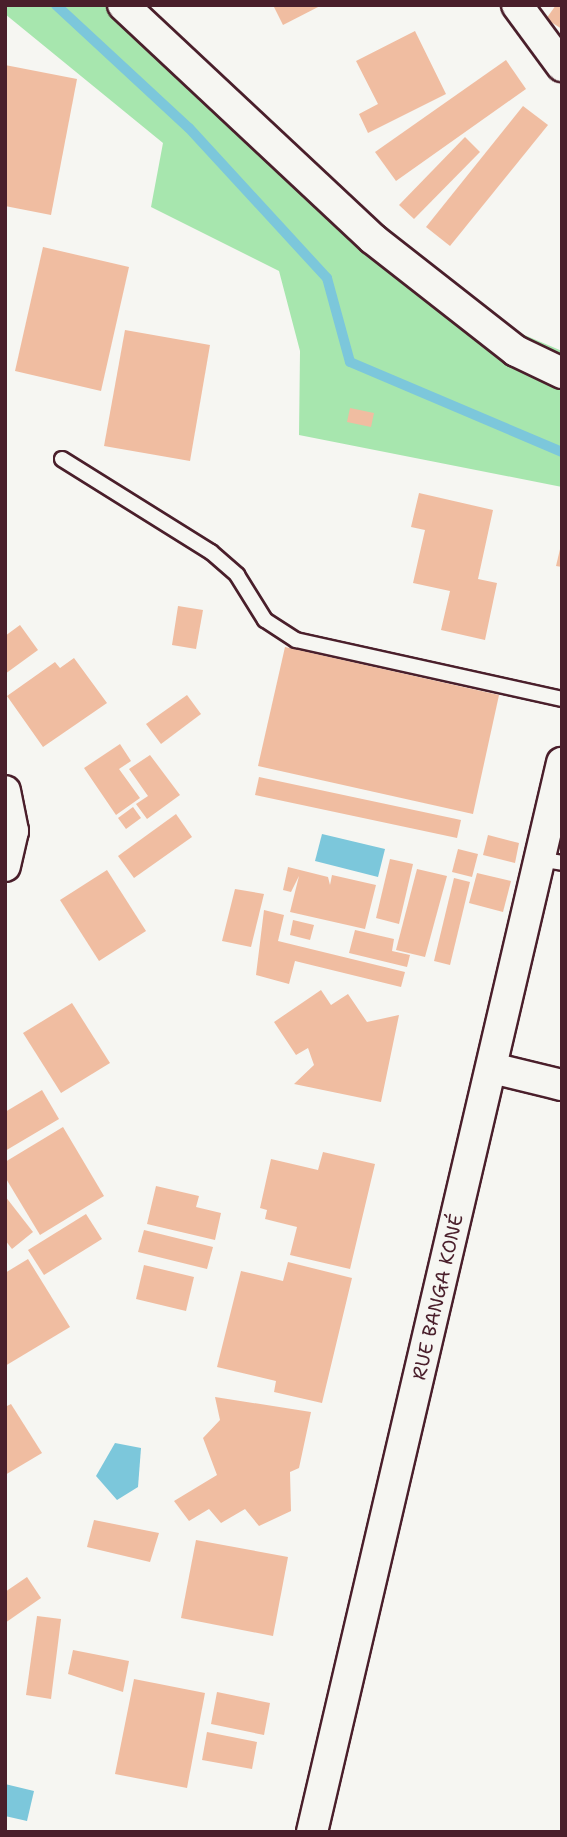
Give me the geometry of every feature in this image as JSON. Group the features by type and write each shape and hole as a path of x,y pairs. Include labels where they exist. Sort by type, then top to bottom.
{"street":[{"path":"517,5 562,66"},
{"path":"127,6 373,239 516,351 562,373"},
{"name":"RUE BANGA KONÉ","path":"312,1832 492,1068 550,861 562,763"},
{"path":"5,791 13,831 5,866"},
{"path":"492,1068 562,1084"}],"lane":[{"path":"62,459 211,552 237,575 265,620 296,640 562,699"}],"green space":[{"path":"5,5 111,5 438,298 562,351 562,487 299,435 300,351 279,271 151,207 163,143 5,14"}],"water":[{"path":"322,834 385,849 378,877 315,861"},
{"path":"115,1443 141,1448 138,1487 117,1500 96,1476"},
{"path":"5,1784 34,1791 27,1821 5,1816"}],"building":[{"path":"273,5 322,5 283,25"},
{"path":"556,5 562,5 562,29 546,19"},
{"path":"415,31 446,94 368,133 359,114 378,104 356,61"},
{"path":"506,60 526,89 396,181 375,152"},
{"path":"5,65 77,79 51,215 5,206"},
{"path":"523,106 548,125 450,246 426,227"},
{"path":"465,137 480,152 414,219 399,205"},
{"path":"43,247 129,267 101,391 15,371"},
{"path":"125,330 210,345 190,461 104,446"},
{"path":"350,408 374,413 371,427 347,422"},
{"path":"419,493 493,510 478,579 497,583 485,640 441,630 450,591 413,583 425,530 411,527"},
{"path":"562,545 562,567 556,566"},
{"path":"178,606 203,610 196,649 172,645"},
{"path":"20,625 38,650 5,674 5,636"},
{"path":"285,647 499,695 473,814 258,766"},
{"path":"74,658 107,703 43,747 7,696 55,662 60,668"},
{"path":"187,695 201,714 161,744 146,724"},
{"path":"120,744 131,761 119,769 140,798 116,815 84,768"},
{"path":"150,755 180,795 147,819 136,804 148,796 129,769"},
{"path":"259,777 461,820 457,838 255,795"},
{"path":"133,807 141,818 126,829 118,818"},
{"path":"176,814 192,837 134,878 118,856"},
{"path":"488,835 519,843 515,863 483,855"},
{"path":"458,849 478,854 472,877 452,872"},
{"path":"390,859 413,864 399,924 376,918"},
{"path":"288,867 328,877 330,885 332,875 376,885 365,929 290,912 299,876 291,892 283,890"},
{"path":"417,869 447,876 425,957 396,950"},
{"path":"107,870 146,931 99,961 60,900"},
{"path":"477,873 511,881 503,912 469,903"},
{"path":"454,878 470,882 450,965 434,961"},
{"path":"235,889 264,894 251,947 222,941"},
{"path":"264,910 284,915 278,941 405,972 401,987 295,961 289,984 256,975"},
{"path":"293,920 314,925 310,940 290,935"},
{"path":"355,930 394,939 392,951 410,955 407,967 349,953"},
{"path":"321,990 331,1005 348,994 367,1022 399,1015 381,1102 294,1084 314,1065 308,1048 296,1055 274,1022"},
{"path":"72,1003 110,1063 61,1093 23,1033"},
{"path":"42,1090 59,1119 5,1151 5,1112"},
{"path":"63,1127 104,1196 40,1235 5,1177 5,1162"},
{"path":"323,1152 375,1164 350,1269 290,1255 297,1227 265,1219 267,1210 260,1208 271,1159 318,1170"},
{"path":"156,1186 199,1196 196,1207 221,1213 215,1240 147,1224"},
{"path":"5,1196 33,1232 12,1249 5,1240"},
{"path":"86,1214 102,1239 44,1275 28,1250"},
{"path":"144,1230 213,1247 207,1269 138,1252"},
{"path":"28,1259 70,1327 5,1366 5,1273"},
{"path":"288,1262 352,1278 322,1403 274,1392 276,1381 217,1367 241,1271 283,1281"},
{"path":"144,1265 194,1277 186,1311 136,1299"},
{"path":"215,1397 311,1412 299,1468 290,1472 291,1511 259,1526 245,1509 221,1523 209,1509 189,1521 174,1501 217,1475 203,1438 220,1420"},
{"path":"11,1404 42,1453 5,1475 5,1407"},
{"path":"94,1520 159,1533 150,1562 87,1547"},
{"path":"196,1540 288,1557 273,1636 181,1618"},
{"path":"27,1577 41,1598 5,1623 5,1592"},
{"path":"37,1616 61,1619 51,1699 26,1695"},
{"path":"73,1650 129,1661 123,1692 68,1674"},
{"path":"134,1679 205,1693 187,1788 115,1774"},
{"path":"217,1692 270,1703 264,1735 211,1724"},
{"path":"207,1732 257,1742 252,1769 202,1760"}],"waterway":[{"path":"56,5 189,128 327,278 350,362 562,452"}]}
